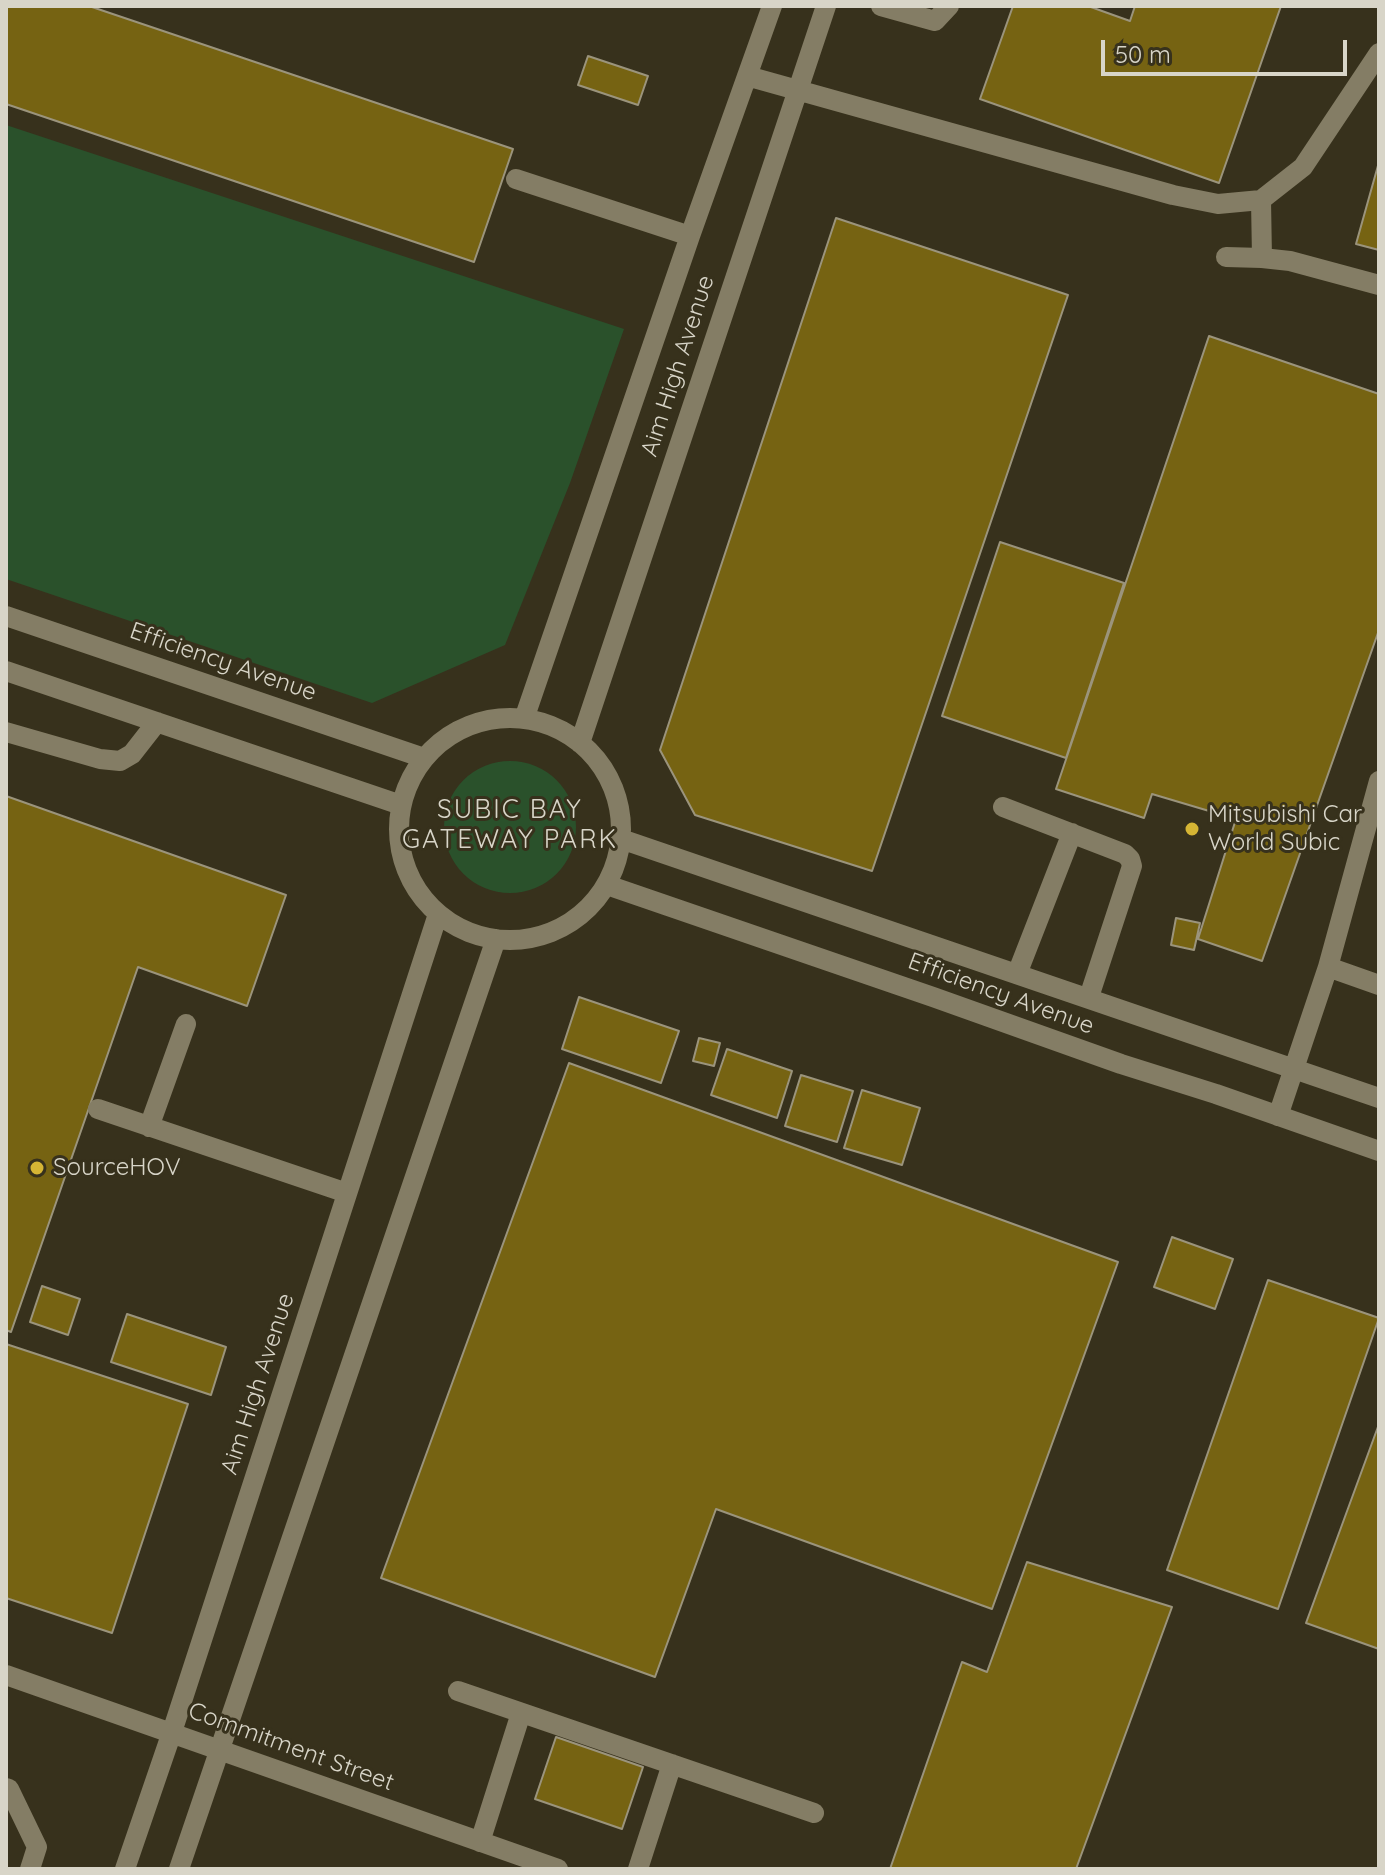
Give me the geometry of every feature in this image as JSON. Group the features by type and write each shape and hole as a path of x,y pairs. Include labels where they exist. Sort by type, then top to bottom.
{"street":[{"name":"Aim High Avenue","path":"524,719 772,6"},
{"name":"Aim High Avenue","path":"580,743 826,6"},
{"path":"881,6 935,21 949,6"},
{"path":"747,76 1173,195 1218,204 1261,200 1303,167 1379,53"},
{"path":"516,179 690,236"},
{"path":"1261,200 1262,258"},
{"path":"1226,257 1290,261 1379,285"},
{"name":"Efficiency Avenue","path":"6,616 424,758"},
{"path":"6,671 401,805"},
{"path":"501,719 544,723 580,743 596,758 608,776 617,796 621,818 616,862 607,885 591,905 571,922 548,933 522,939 496,939 466,931 438,914 409,876 401,853 401,805 406,788 424,758 439,743 458,731 479,722 501,719"},
{"path":"6,732 100,759 120,761 132,754 157,722"},
{"path":"1278,1116 1328,967 1379,781"},
{"path":"1003,807 1125,854 1130,859 1132,866 1089,997"},
{"path":"1017,974 1072,833"},
{"name":"Efficiency Avenue","path":"621,839 1379,1098"},
{"name":"Efficiency Avenue","path":"607,885 1379,1151"},
{"name":"Aim High Avenue","path":"125,1869 438,914"},
{"path":"179,1869 496,939"},
{"path":"1328,967 1379,985"},
{"path":"149,1127 186,1024"},
{"path":"98,1109 347,1193"},
{"name":"Commitment Street","path":"6,1675 558,1869"},
{"path":"458,1691 814,1813"},
{"path":"480,1842 521,1713"},
{"path":"638,1869 672,1764"},
{"path":"6,1788 37,1847 30,1869"}],"green space":[{"path":"6,125 624,329 570,483 505,645 372,703 6,579"},
{"path":"510,761 535,766 557,780 571,802 576,827 571,852 557,874 535,888 510,893 485,888 463,874 449,852 444,827 449,802 463,780 485,766"}],"building":[{"path":"6,6 89,6 513,149 474,262 6,104"},
{"path":"1013,6 1088,6 1130,21 1135,6 1281,6 1219,183 980,99"},
{"path":"588,56 648,76 638,105 578,85"},
{"path":"1379,162 1379,250 1356,244"},
{"path":"836,218 1068,295 872,871 695,815 660,750"},
{"path":"1209,336 1379,394 1379,630 1262,961 1198,939 1236,819 1152,794 1144,818 1056,789"},
{"path":"1000,542 1124,583 1066,758 942,716"},
{"name":"SourceHOV","path":"6,796 286,895 247,1006 138,967 11,1332 6,1330"},
{"path":"1176,918 1200,923 1194,950 1171,945"},
{"path":"579,997 679,1031 661,1083 562,1049"},
{"path":"699,1038 720,1043 714,1066 693,1061"},
{"path":"727,1049 792,1071 777,1118 711,1095"},
{"path":"569,1063 1118,1262 992,1609 716,1509 655,1677 381,1578"},
{"path":"801,1075 853,1091 837,1142 785,1126"},
{"path":"862,1090 920,1108 902,1165 844,1148"},
{"path":"1172,1237 1233,1259 1215,1309 1154,1287"},
{"path":"1268,1280 1379,1318 1278,1609 1167,1570"},
{"path":"42,1286 80,1299 68,1335 30,1322"},
{"path":"127,1314 226,1347 211,1395 111,1362"},
{"path":"6,1344 188,1404 112,1633 6,1598"},
{"path":"1379,1424 1379,1649 1306,1623"},
{"path":"1027,1562 1172,1607 1076,1869 890,1869 962,1662 987,1672"},
{"path":"556,1737 643,1767 622,1829 535,1799"}],"place":[{"name":"Mitsubishi Car World Subic","path":"1192,829"},
{"name":"SourceHOV","path":"37,1168"}],"district":[{"name":"SUBIC BAY GATEWAY PARK","path":"510,825"}]}
